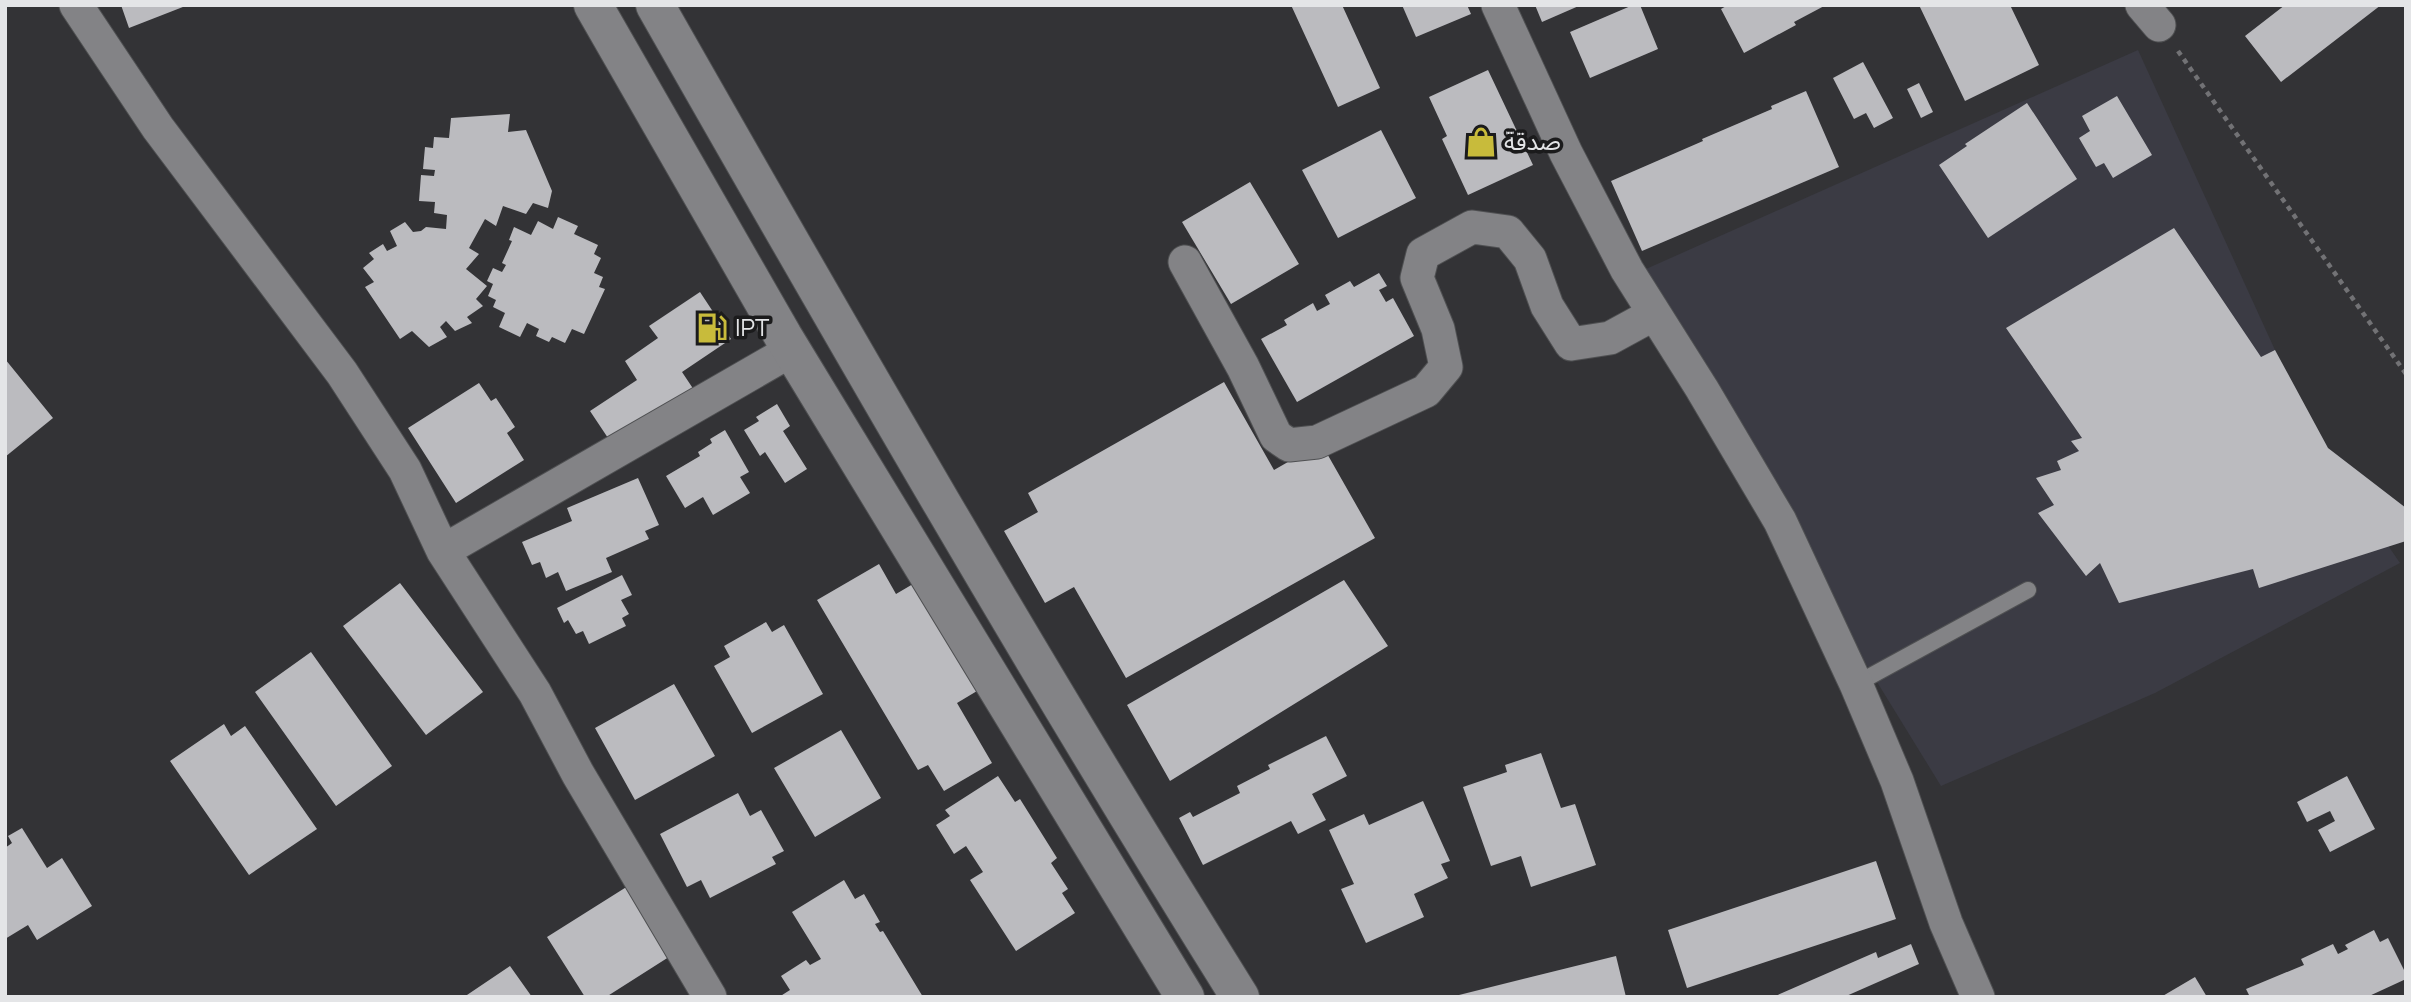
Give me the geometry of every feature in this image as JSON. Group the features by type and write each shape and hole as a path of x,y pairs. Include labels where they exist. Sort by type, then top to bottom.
{"street":[{"path":"76,5 158,128 342,373 405,470 443,551 535,692 578,774 710,997"},
{"path":"593,5 787,343 1185,997"},
{"path":"655,5 827,307 1117,801 1240,997"},
{"path":"1498,5 1566,153 1627,270 1780,521 1856,684 1897,781 1945,923 1978,997"},
{"path":"1185,262 1243,367 1276,436 1289,445 1317,442 1426,391 1446,367 1438,329 1418,278 1423,254 1472,227 1508,232 1530,259 1547,306 1571,344 1610,338 1654,314"},
{"path":"443,551 787,343 827,307"},
{"path":"1081,825 1117,801"}],"lane":[{"path":"1856,684 2028,590"}],"path":[{"path":"2151,15 2406,374"}],"shaded area":[{"path":"2138,50 2317,442 2400,563 2155,693 1941,786 1628,277"}],"building":[{"path":"121,5 188,5 129,28"},
{"path":"1291,5 1342,5 1380,88 1338,107"},
{"path":"1402,5 1467,5 1471,14 1416,37"},
{"path":"1535,5 1581,5 1542,22"},
{"path":"1633,5 1640,5 1658,49 1590,78 1570,32"},
{"path":"1728,5 1826,5 1794,22 1796,25 1744,53 1721,9"},
{"path":"1919,5 2010,5 2039,65 1965,101"},
{"path":"2285,5 2381,5 2281,82 2245,36"},
{"path":"1863,62 1893,118 1874,128 1866,113 1854,119 1833,78"},
{"path":"1488,70 1533,165 1468,195 1442,139 1447,136 1429,97"},
{"path":"1919,83 1933,112 1921,118 1907,89"},
{"path":"1806,91 1839,167 1642,251 1611,181 1703,141 1702,139"},
{"path":"2117,96 2152,155 2113,178 2104,163 2096,167 2079,138 2090,131 2082,116"},
{"path":"2027,103 2077,179 1988,238 1939,165 1967,146 1965,144"},
{"path":"510,114 508,132 526,130 552,191 548,208 533,203 526,214 503,206 496,226 485,219 469,248 479,254 466,269 487,286 476,299 483,306 467,317 472,323 455,331 446,321 440,327 447,337 429,347 412,331 400,339 365,287 374,282 363,268 374,259 369,253 383,244 387,251 397,246 390,231 405,222 413,232 426,227 446,229 447,215 434,213 435,202 419,201 421,175 434,176 435,170 423,169 425,147 433,148 434,137 449,138 451,118"},
{"path":"1381,130 1416,198 1338,238 1302,170"},
{"path":"1250,182 1299,264 1231,304 1182,222"},
{"path":"558,217 578,226 574,234 598,245 594,254 601,258 594,273 603,277 599,287 605,289 584,334 572,329 565,343 552,337 549,342 536,336 539,329 527,323 520,337 499,327 505,313 493,307 496,300 488,296 493,284 487,281 493,268 502,272 506,265 502,263 512,241 509,240 514,227 531,235 538,221 553,229"},
{"path":"2174,228 2261,357 2275,350 2328,448 2406,508 2406,541 2259,588 2253,569 2119,603 2100,563 2086,576 2038,513 2054,505 2036,478 2061,470 2057,461 2079,451 2071,441 2082,438 2006,328"},
{"path":"1379,273 1387,286 1379,290 1386,302 1393,298 1414,336 1297,402 1261,339 1287,325 1284,320 1313,303 1317,311 1330,304 1325,295 1350,281 1354,287"},
{"path":"700,292 731,339 682,372 696,393 614,447 590,411 637,380 625,361 658,338 649,326"},
{"path":"5,359 53,418 5,457"},
{"path":"1224,382 1274,470 1321,443 1375,538 1126,678 1074,587 1045,603 1004,531 1038,512 1028,493"},
{"path":"479,383 491,401 496,398 515,427 507,433 524,460 456,503 408,428"},
{"path":"777,404 790,426 783,431 807,469 785,483 765,452 760,456 744,430 759,421 756,417"},
{"path":"725,430 749,472 740,477 750,493 713,515 703,497 685,508 666,476 700,456 698,452 712,443 710,439"},
{"path":"638,478 659,525 645,531 649,539 606,558 612,572 566,591 558,572 546,578 540,562 532,565 522,542 572,521 567,508"},
{"path":"879,564 896,594 913,584 977,691 957,703 992,763 944,791 928,765 918,770 817,600"},
{"path":"622,575 632,595 621,600 629,614 622,618 626,626 589,644 583,631 576,634 568,620 564,623 557,608"},
{"path":"1344,580 1388,646 1170,781 1127,705"},
{"path":"400,583 483,692 426,735 343,626"},
{"path":"766,622 772,632 784,625 823,694 752,733 714,666 730,657 724,646"},
{"path":"311,652 392,766 336,806 255,692"},
{"path":"674,684 715,756 635,800 595,728"},
{"path":"224,724 231,736 245,726 317,829 249,875 170,761"},
{"path":"841,730 881,798 815,837 774,768"},
{"path":"1326,736 1347,776 1312,794 1326,820 1298,834 1291,821 1203,865 1179,818 1190,812 1193,817 1240,793 1237,786 1270,769 1268,765"},
{"path":"1541,753 1561,808 1575,804 1596,865 1531,887 1521,856 1491,866 1463,787 1507,772 1505,765"},
{"path":"998,776 1015,802 1020,799 1057,858 1051,863 1068,889 1062,893 1075,913 1016,951 970,880 983,872 966,846 954,854 936,825 950,816 945,810"},
{"path":"2347,776 2375,829 2330,852 2318,830 2335,821 2330,811 2307,822 2297,802"},
{"path":"738,793 750,816 761,810 784,851 772,857 776,864 710,898 701,880 687,887 660,834"},
{"path":"1423,801 1450,861 1441,864 1448,878 1414,894 1424,917 1366,943 1341,889 1354,884 1329,830 1364,814 1369,825"},
{"path":"22,828 47,868 62,858 92,906 37,940 28,925 5,939 5,848 12,843 8,836"},
{"path":"1876,861 1896,919 1687,988 1668,930"},
{"path":"844,880 855,899 864,894 880,922 875,924 880,932 883,931 923,997 779,997 790,990 781,976 806,960 810,965 821,959 792,912"},
{"path":"628,886 672,955 606,997 585,997 547,937"},
{"path":"2374,930 2380,942 2388,938 2406,979 2367,997 2250,997 2246,989 2304,965 2301,959 2333,944 2338,954 2348,949 2345,945"},
{"path":"1911,944 1919,964 1844,997 1773,997 1876,952 1878,958"},
{"path":"1616,956 1626,997 1455,997 1455,996"},
{"path":"510,966 532,997 464,997"},
{"path":"2195,977 2207,997 2161,997"}],"place":[{"name":"صدقة","path":"1481,142"},
{"name":"IPT","path":"712,328"}]}
